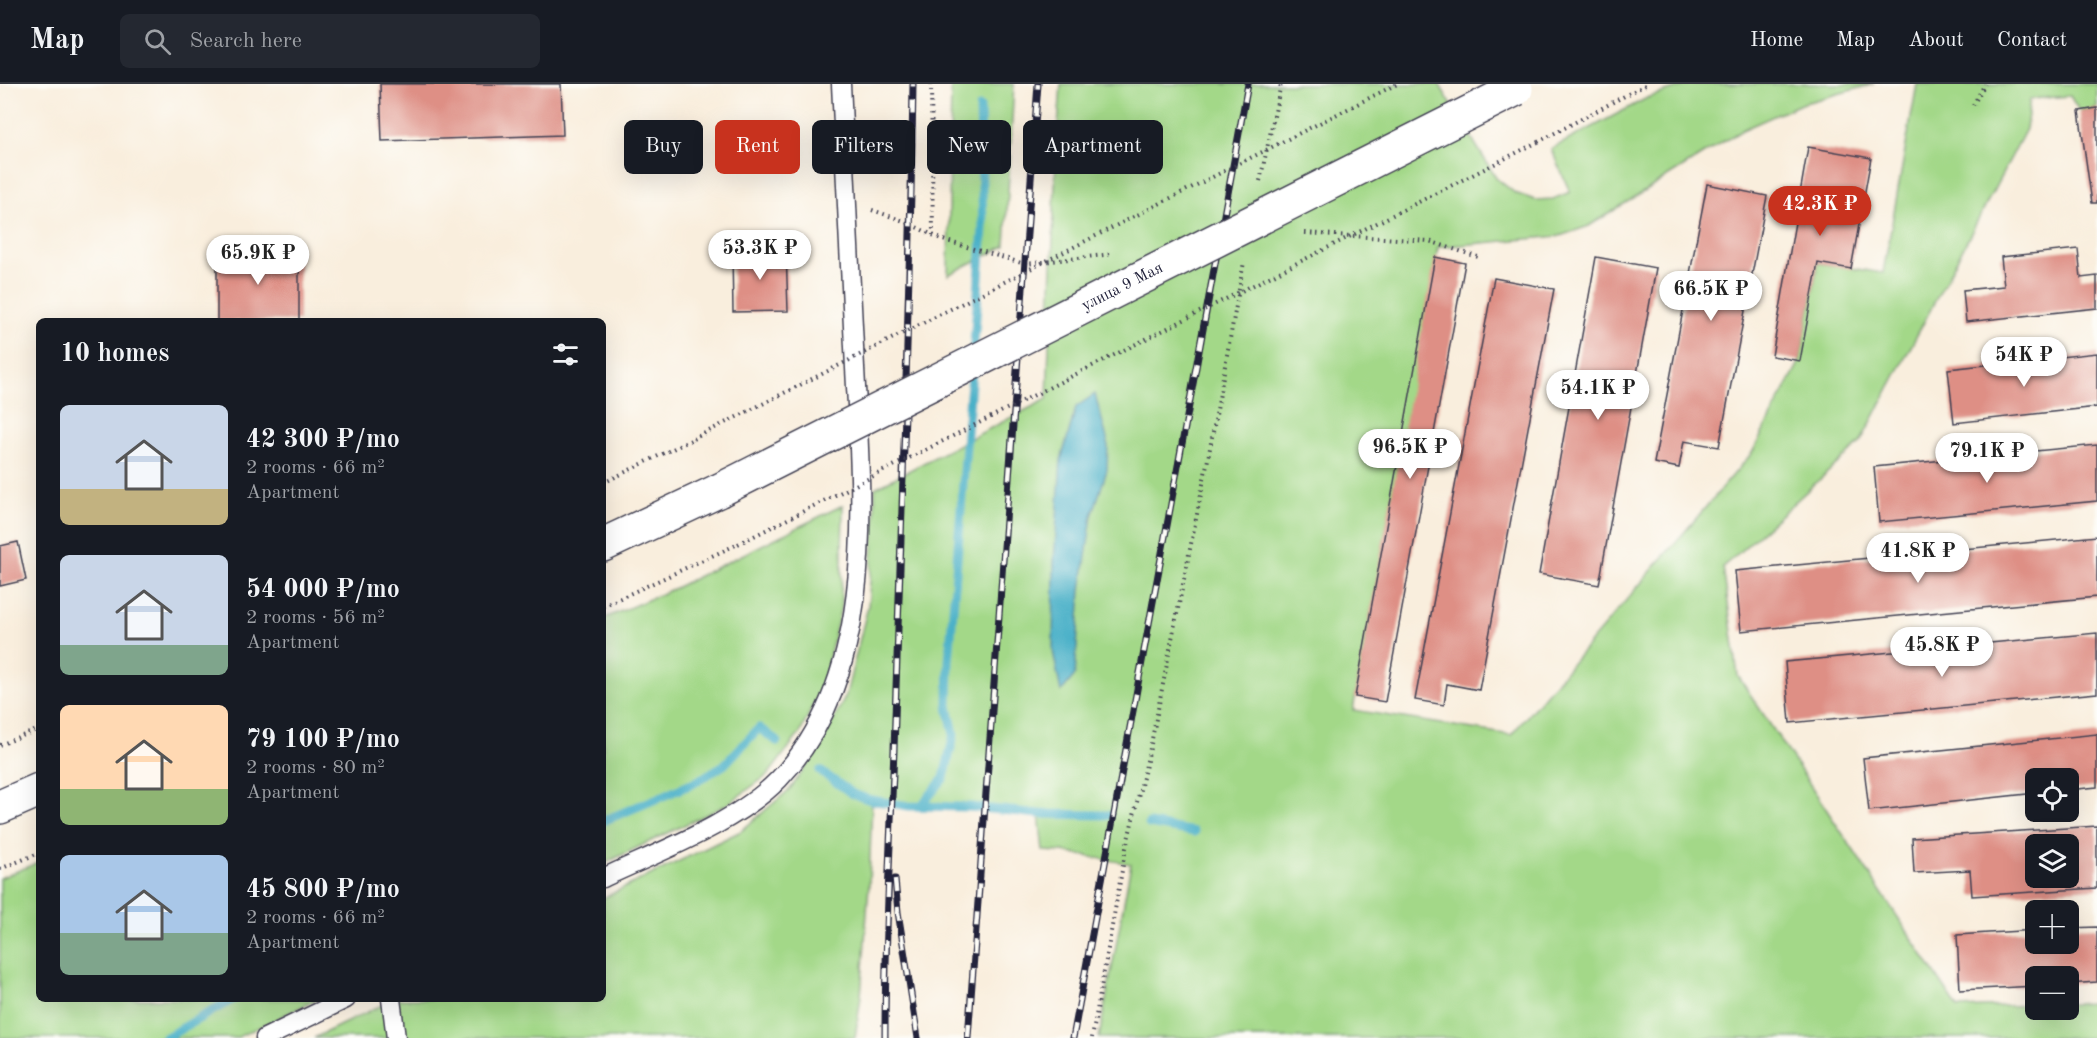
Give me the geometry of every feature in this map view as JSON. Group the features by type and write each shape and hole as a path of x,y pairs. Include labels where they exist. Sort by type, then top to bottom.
{"main road":[{"name":"улица 9 Мая","path":"606,544 718,491 1522,86"},
{"path":"0,807 36,791"}],"lane":[{"path":"606,877 732,817 778,780 809,743 835,691 855,607 862,515 841,84"},
{"path":"265,1038 340,1002"},
{"path":"391,1002 396,1038"}],"path":[{"path":"930,84 933,235"},
{"path":"1260,183 1281,84"},
{"path":"606,482 1397,84"},
{"path":"606,605 738,544 1538,142 1647,84"},
{"path":"1973,105 1985,84"},
{"path":"847,202 904,221 961,245 1002,257"},
{"path":"1092,1038 1126,848 1151,744 1208,459 1244,261"},
{"path":"0,745 36,730"},
{"path":"0,869 36,854"}],"green space":[{"path":"951,84 1014,84 1011,138 1011,120 950,120"},
{"path":"1061,84 1439,84 1496,178 1515,193 1535,200 1553,199 1570,192 1551,149 1647,98 1690,84 1874,84 1801,104 1742,130 1589,226 1560,236 1438,247 1353,710 1511,735 1752,453 1800,361 1818,263 1883,273 1917,84 2097,84 2097,108 2079,111 2070,96 2030,99 2026,129 1860,443 1723,567 1738,676 1958,1008 2025,1005 2025,1020 2079,1020 2079,1004 2097,1003 2097,1038 1099,1038 1131,864 1063,852 1043,851 1039,814 872,800 869,885 861,996 855,1038 314,1038 388,1002 606,1002 606,897 741,831 790,789 820,747 846,695 868,606 875,520 875,488 1047,399 1055,174 1163,174 1163,120 1059,120"},
{"path":"950,174 1009,174 1005,246 948,275"},
{"path":"843,505 841,607 823,684 800,733 768,775 726,805 606,863 606,618 675,588"},
{"path":"36,863 36,1002 312,1002 236,1038 0,1038 0,878"}],"water":[{"path":"1095,394 1108,442 1107,470 1092,516 1081,590 1075,675 1061,692 1053,651 1054,561 1061,460 1076,407"}],"building":[{"path":"380,84 561,84 563,135 382,141"},
{"path":"2097,108 2097,203 2092,203 2079,111"},
{"path":"1808,147 1871,158 1851,269 1818,263 1800,361 1772,356"},
{"path":"1707,184 1767,196 1719,447 1684,441 1679,468 1654,463"},
{"path":"2078,249 2081,278 2097,276 2097,308 1966,322 1963,290 2004,286 2001,257"},
{"path":"217,250 299,250 299,318 217,318"},
{"path":"786,250 788,311 733,312 732,252"},
{"path":"1435,257 1465,263 1385,702 1355,697"},
{"path":"1596,257 1656,268 1599,585 1539,574"},
{"path":"1494,278 1554,289 1479,690 1447,684 1444,705 1415,700"},
{"path":"2097,353 2097,407 1954,423 1948,369"},
{"path":"2097,445 2097,501 1879,522 1874,467"},
{"path":"2097,536 2097,597 1741,631 1735,571"},
{"path":"18,542 26,580 0,586 0,546"},
{"path":"2097,633 2097,693 1790,723 1785,662"},
{"path":"2097,734 2097,787 2079,789 2079,768 2025,768 2025,794 1869,811 1863,758"},
{"path":"2097,826 2097,888 1972,896 1970,870 1914,873 1912,838"},
{"path":"2097,927 2097,982 2079,983 2079,966 2025,966 2025,987 1960,990 1957,935 2025,931 2025,954 2079,954 2079,928"}],"waterway":[{"path":"973,356 983,228 980,107"},
{"path":"921,806 944,778 954,734 948,706 949,661 972,370"},
{"path":"606,820 694,783 724,765 759,728 777,741"},
{"path":"820,771 853,794 871,800 909,806 971,807 1039,814 1108,815"},
{"path":"1149,824 1194,832"},
{"path":"165,1038 228,1002"}],"railway":[{"path":"885,1038 908,334 913,84"},
{"path":"968,1038 1038,84"},
{"path":"1073,1038 1248,84"},
{"path":"895,879 918,1038"}]}
